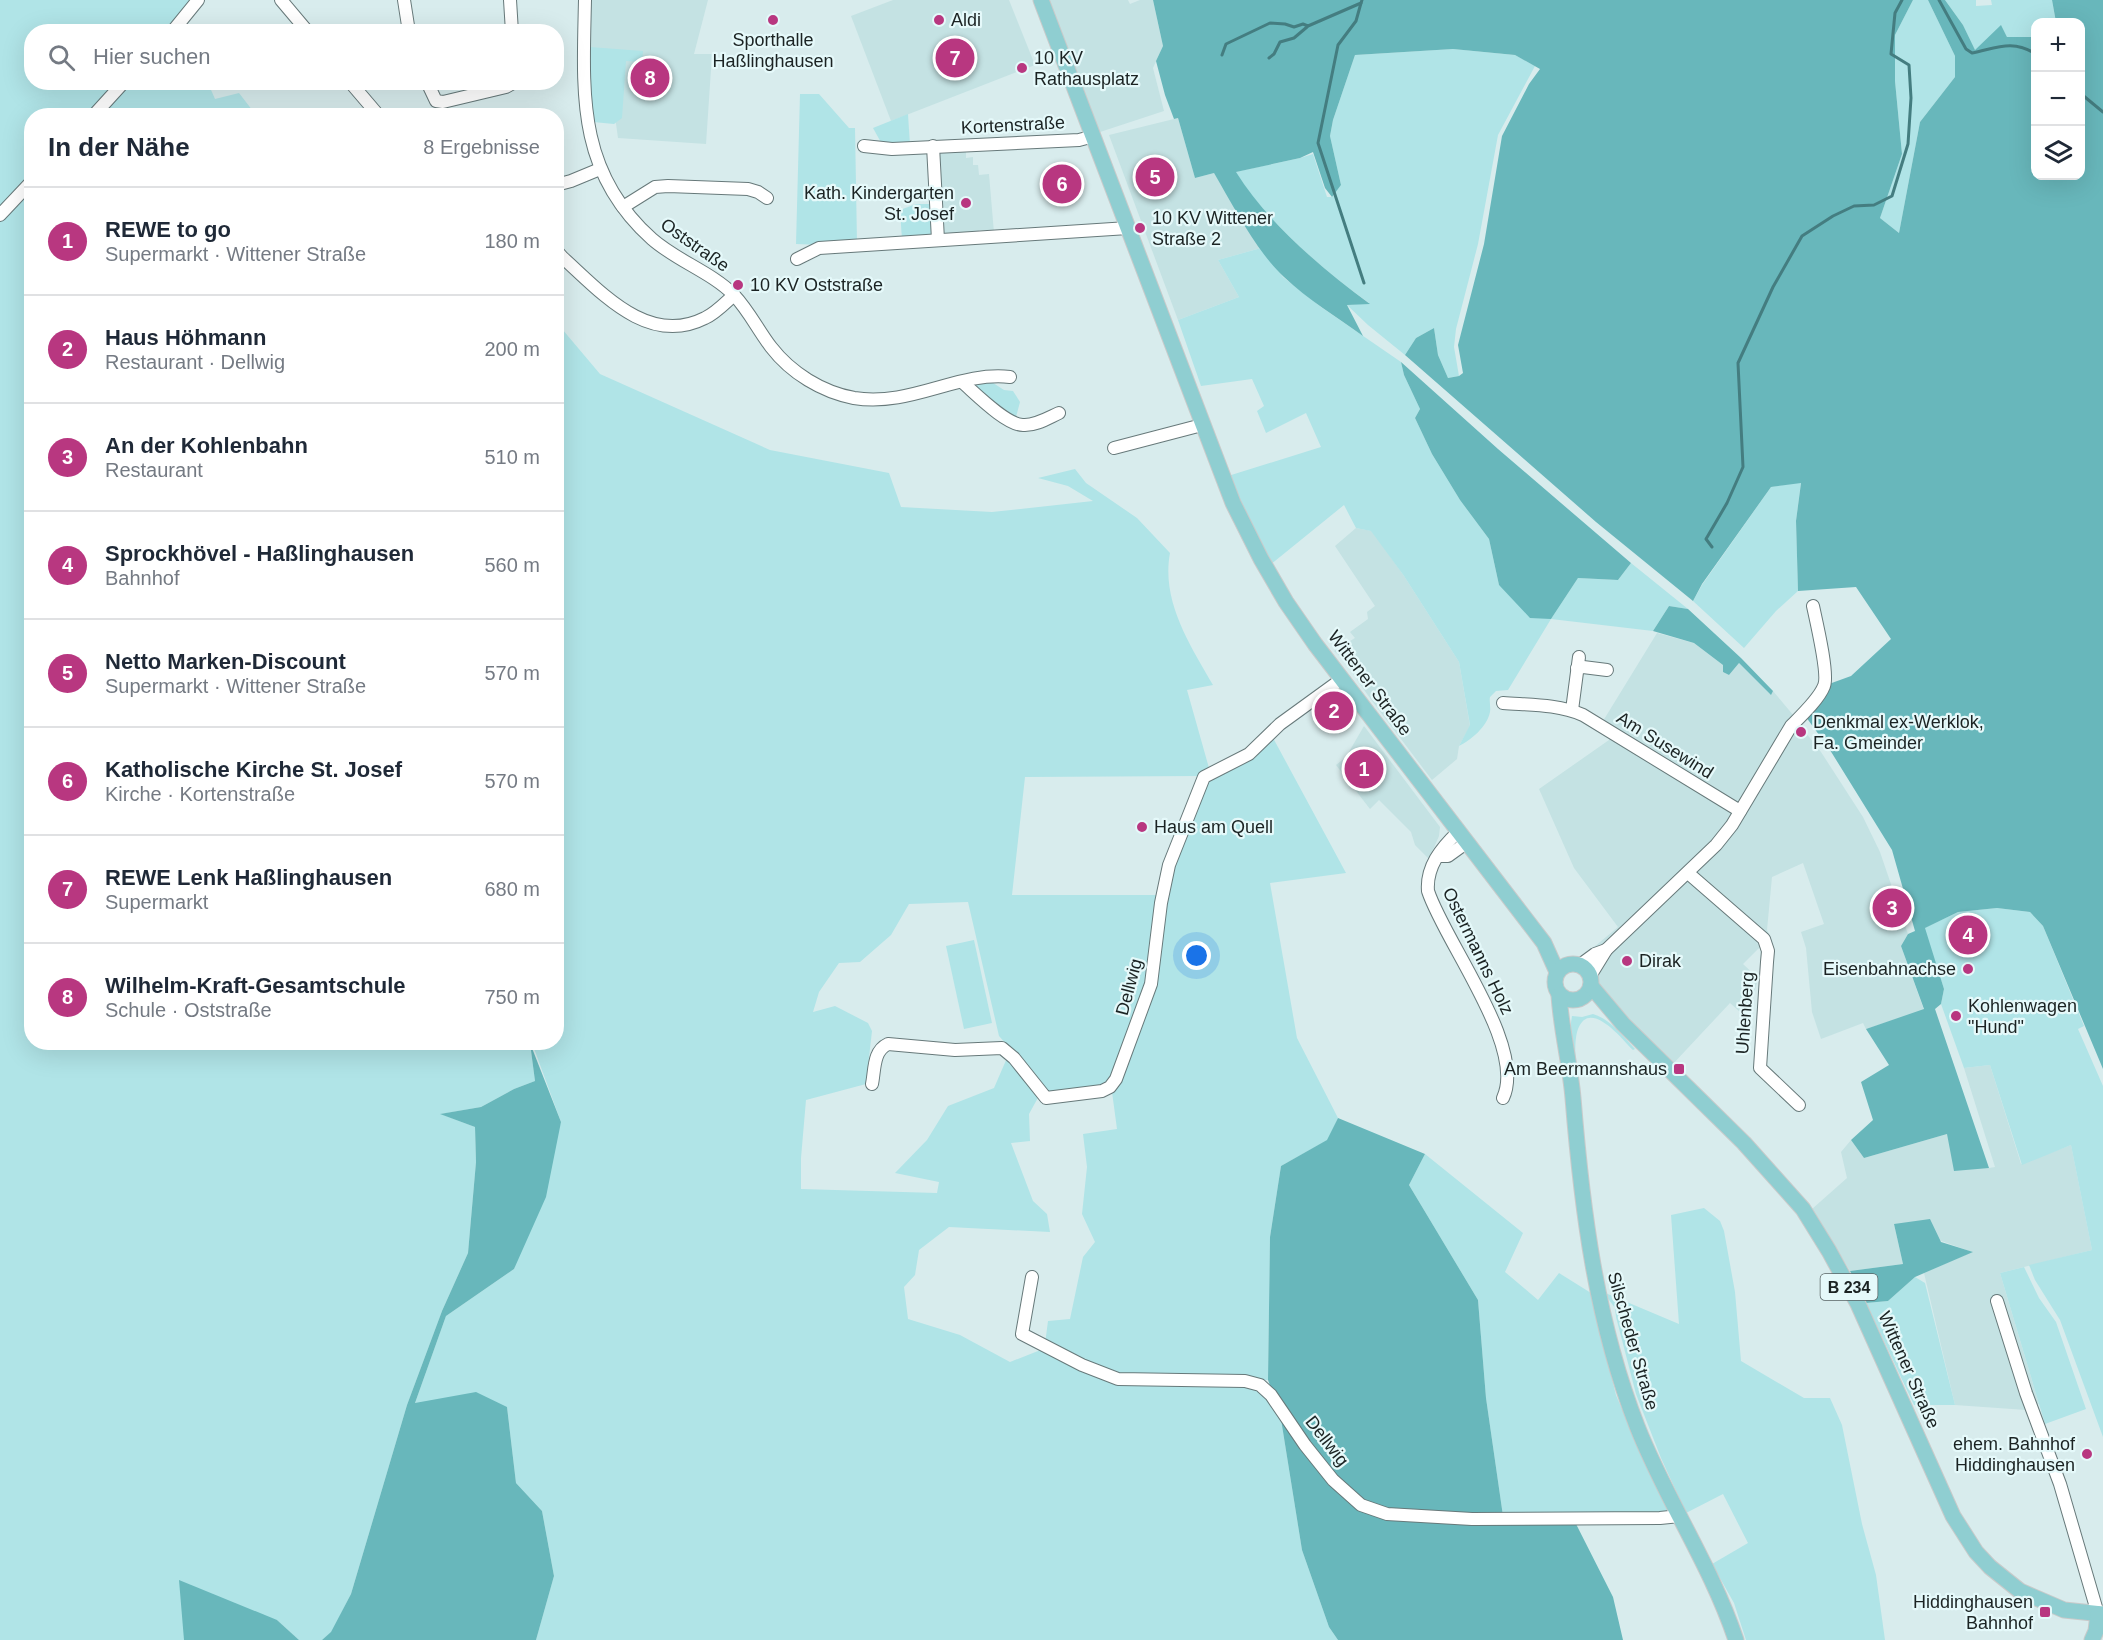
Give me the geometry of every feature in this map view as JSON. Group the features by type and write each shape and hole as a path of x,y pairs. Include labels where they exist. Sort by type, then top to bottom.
{"main road":[{"name":"Wittener Straße","path":"1041,0 1233,503 1261,560 1286,602 1462,838 1544,943 1577,972 1623,1024 1771,1171 1803,1209 1858,1304 1953,1516 1976,1552 1990,1567 2020,1591 2064,1610 2101,1614"},
{"name":"Silscheder Straße","path":"1577,972 1554,984 1559,994 1589,1244 1598,1298 1625,1394 1650,1456 1719,1594 1736,1640"},
{"path":"1577,972 1587,994 1577,1000"},
{"name":"Wittener Straße","path":"1559,994 1569,1000 1587,1001 1623,1024"},
{"name":"Silscheder Straße","path":"1564,1032 1577,1000"},
{"path":"2092,1640 2101,1614"}],"street":[{"path":"178,24 198,0"},
{"path":"281,0 301,24"},
{"path":"404,0 408,24"},
{"path":"510,0 512,24"},
{"name":"Oststraße","path":"585,0 584,88 589,134 600,169 624,207 653,240 682,261 717,281 734,295 749,312 771,347 792,368 811,382 832,392 878,400 908,396 989,375 1010,377"},
{"path":"100,108 117,90"},
{"path":"357,90 372,108"},
{"path":"431,90 436,101 443,102 493,90"},
{"name":"Kortenstraße","path":"864,146 892,149 1079,140 1094,136"},
{"path":"933,146 938,240"},
{"path":"564,183 600,169"},
{"path":"624,207 656,187 668,186 748,189 766,198"},
{"path":"0,215 24,190"},
{"path":"797,259 819,248 1128,228"},
{"path":"564,259 611,301 630,315 652,324 672,327 692,324 706,318 734,295"},
{"path":"962,382 1007,419 1018,425 1030,425 1059,413"},
{"path":"1114,448 1202,425"},
{"path":"1577,972 1606,950 1716,845 1732,825 1791,726 1825,685 1825,672 1813,606"},
{"path":"1572,710 1578,662 1583,667 1607,670"},
{"name":"Dellwig","path":"872,1084 876,1058 879,1051 888,1044 955,1050 1002,1048 1020,1064 1046,1098 1090,1094 1110,1087 1120,1071 1148,995 1154,970 1161,903 1169,865 1204,777 1249,754 1280,724 1342,679"},
{"name":"Am Susewind","path":"1503,703 1548,706 1572,710 1583,715 1740,812"},
{"name":"Ostermanns Holz","path":"1462,838 1443,846 1428,876 1428,891 1491,1015 1499,1038 1507,1082 1503,1098"},
{"name":"Uhlenberg","path":"1688,873 1764,939 1766,980 1760,1068 1799,1105"},
{"name":"Dellwig","path":"1032,1277 1022,1334 1082,1365 1118,1379 1245,1382 1260,1385 1270,1395 1333,1480 1361,1505 1387,1514 1451,1518 1660,1518 1680,1516"},
{"path":"1997,1301 2026,1393 2060,1484 2101,1614"}],"shaded area":[{"path":"0,0 190,0 171,24 24,24 24,90 111,90 95,108 24,108 24,183 0,209"},
{"path":"590,0 708,0 694,54 712,54 706,144 618,138 612,95 588,63"},
{"path":"893,0 1009,0 1035,65 891,121 851,16"},
{"path":"1048,0 1128,0 1130,4 1140,0 1153,0 1163,46 1153,68 1164,111 1097,133"},
{"path":"1153,0 1913,0 1895,35 1895,81 1902,154 1880,218 1899,233 1920,122 1955,77 1955,56 1928,0 1945,0 1963,25 1975,50 2001,25 2007,37 2031,37 2031,180 2085,180 2085,18 2055,18 2052,0 2103,0 2103,1069 2043,926 2030,912 1997,908 1958,912 1925,928 1944,989 1941,1004 1935,1009 1989,1168 1954,1171 1947,1134 1864,1158 1851,1140 1873,1120 1861,1082 1889,1065 1866,1029 1924,1009 1901,946 1908,934 1915,931 1892,850 1830,750 1806,717 1829,684 1851,676 1891,639 1856,587 1798,591 1796,521 1801,483 1771,487 1702,584 1693,601 1596,522 1405,355 1416,338 1434,328 1438,355 1448,378 1463,373 1458,345 1484,244 1502,136 1529,84 1540,69 1515,55 1453,49 1355,55 1333,120 1330,136 1341,185 1332,197 1325,188 1313,152 1300,158 1236,172 1264,209 1297,244 1370,304 1347,305 1363,336 1284,277 1264,255 1214,173 1195,178 1178,118 1174,119 1156,61 1163,46"},
{"path":"1913,0 1928,0 1955,56 1955,77 1920,122 1899,233 1880,218 1902,154 1895,81 1895,35"},
{"path":"1945,0 1976,0 1976,6 1992,5 1991,0 2052,0 2055,18 2031,18 2031,37 2007,37 2001,26 1975,51 1963,25"},
{"path":"590,47 643,51 642,62 626,61 622,118 614,124 593,122 590,93"},
{"path":"1453,49 1515,55 1535,66 1498,135 1478,244 1456,329 1454,347 1459,376 1448,378 1438,355 1434,328 1416,338 1405,355 1347,305 1369,303 1332,275 1296,243 1263,209 1235,172 1313,154 1327,197 1332,197 1341,185 1330,136 1333,120 1355,55"},
{"path":"122,90 211,90 215,99 239,93 251,108 105,108"},
{"path":"800,94 819,94 849,128 855,128 857,243 796,244"},
{"path":"908,114 910,145 883,146 873,128"},
{"path":"1178,118 1195,178 1214,173 1261,248 1218,260 1239,297 1178,320 1109,135"},
{"name":"Kath. Kindergarten St. Josef","path":"966,151 966,158 973,157 973,165 978,165 979,175 989,174 994,233 987,234 986,230 979,230 978,234 943,235 939,155 941,152"},
{"path":"24,195 24,1050 531,1050 535,1081 514,1089 481,1107 441,1114 475,1127 476,1162 468,1253 442,1311 407,1405 351,1594 331,1633 322,1640 299,1640 277,1620 185,1640 0,1640 0,221"},
{"path":"916,204 934,204 934,236 902,240 900,210"},
{"path":"1261,248 1283,277 1321,307 1401,362 1404,375 1420,409 1415,418 1432,454 1460,500 1489,539 1499,585 1551,619 1508,690 1496,691 1490,697 1490,712 1482,728 1459,746 1470,725 1459,662 1404,576 1371,531 1356,528 1344,505 1270,565 1228,476 1321,447 1306,413 1266,433 1257,411 1264,406 1252,379 1201,386 1178,320 1239,297 1218,260"},
{"path":"564,331 600,374 770,450 889,473 901,507 992,512 1093,501 1068,486 1038,478 1075,469 1086,483 1137,518 1170,553 1168,571 1174,605 1187,638 1213,685 1187,690 1209,768 1200,776 1025,777 1012,895 1159,895 1151,981 1109,1087 1051,1094 999,1036 968,902 909,904 891,935 860,962 839,963 819,992 813,1012 835,1006 868,1023 872,1031 866,1084 806,1100 801,1189 937,1193 939,1182 895,1173 927,1140 948,1106 994,1088 1007,1058 1040,1094 1029,1114 1030,1141 1011,1143 1033,1201 1047,1214 1050,1232 949,1227 919,1250 915,1275 904,1287 908,1319 960,1335 1010,1362 1043,1349 1094,1374 1259,1387 1280,1413 1302,1550 1329,1627 1338,1640 536,1640 554,1576 542,1511 516,1483 507,1407 415,1403 446,1316 514,1269 561,1122 535,1050 564,1050"},
{"path":"1401,362 1631,563 1618,580 1578,578 1551,619 1530,618 1499,585 1489,539 1460,500 1432,454 1415,418 1420,409 1404,375"},
{"path":"990,381 1004,390 1013,391 1020,402 1016,417 971,385"},
{"path":"1801,482 1796,521 1798,591 1776,611 1744,648 1693,601 1771,487"},
{"path":"1356,528 1372,531 1459,662 1470,726 1459,746 1457,759 1432,780 1343,659 1334,651 1355,638 1350,632 1368,619 1367,612 1375,606 1335,546"},
{"path":"1631,563 1688,609 1669,606 1653,631 1551,619 1578,578 1618,580"},
{"path":"1669,606 1688,609 1773,691 1771,695 1739,663 1729,675 1723,672 1723,665 1694,643 1653,631"},
{"path":"1657,633 1694,643 1723,665 1723,672 1729,675 1739,663 1770,694 1773,691 1799,722 1793,732 1800,738 1806,733 1821,752 1863,817 1880,852 1908,934 1901,946 1924,1010 1866,1029 1863,1023 1821,1039 1812,1012 1806,948 1801,932 1824,924 1803,863 1772,877 1767,930 1772,941 1758,949 1743,964 1758,978 1754,994 1740,1012 1730,1003 1672,1065 1576,962 1618,927 1574,868 1539,789 1609,740 1616,728 1603,721"},
{"path":"1364,726 1440,827 1439,836 1429,859 1415,845 1411,832 1379,800 1370,809 1336,765 1346,757"},
{"path":"1272,736 1346,873 1270,883 1297,1038 1338,1118 1328,1140 1281,1166 1270,1237 1268,1380 1117,1377 1045,1344 1048,1321 1070,1319 1083,1257 1095,1242 1082,1214 1087,1167 1083,1134 1117,1129 1112,1092 1155,978 1173,860 1208,781"},
{"path":"1997,908 2030,912 2043,926 2084,1026 2078,1029 2103,1086 2103,1437 2060,1320 2035,1280 2029,1265 2092,1250 2071,1145 2022,1165 1990,1065 1964,1068 1941,1004 1944,989 1924,928 1958,912"},
{"path":"974,940 992,1023 964,1029 946,946"},
{"path":"1593,1014 1611,1024 1635,1049 1633,1050 1606,1024 1598,1019 1590,1018 1583,1021 1578,1029 1575,1067 1570,1029 1572,1016 1582,1017"},
{"path":"531,1050 561,1122 546,1197 514,1269 446,1316 415,1403 476,1392 507,1407 516,1483 542,1511 554,1576 536,1640 322,1640 331,1632 351,1594 407,1405 442,1311 468,1253 476,1162 475,1127 440,1114 481,1107 514,1089 535,1081"},
{"path":"1990,1065 2021,1164 2071,1145 2092,1250 2000,1273 2039,1404 2026,1410 1955,1405 1924,1273 1972,1252 1894,1224 1903,1264 1850,1271 1812,1209 1847,1178 1841,1152 1851,1140 1864,1158 1947,1134 1989,1168 1995,1167 1964,1068"},
{"path":"1338,1118 1425,1154 1409,1185 1478,1300 1486,1398 1503,1516 1575,1522 1613,1597 1623,1640 1338,1640 1329,1627 1302,1550 1280,1413 1268,1380 1270,1237 1281,1166 1327,1140"},
{"path":"1425,1154 1523,1233 1505,1272 1538,1300 1559,1273 1591,1293 1616,1395 1643,1459 1669,1511 1668,1514 1503,1516 1486,1398 1478,1300 1409,1185"},
{"path":"1704,1208 1720,1221 1724,1231 1735,1292 1741,1361 1804,1398 1830,1398 1842,1425 1862,1524 1876,1575 1885,1640 1746,1640 1734,1603 1712,1564 1748,1543 1723,1494 1686,1513 1661,1458 1636,1394 1615,1308 1603,1292 1679,1324 1671,1215"},
{"path":"1930,1219 1941,1242 1973,1252 1915,1277 1888,1301 1866,1303 1850,1271 1903,1264 1894,1224"},
{"path":"2024,1267 2039,1298 2056,1322 2086,1409 2045,1424 2000,1273"},
{"path":"1915,1277 1925,1283 1955,1405 1914,1405 1866,1303 1888,1301"},
{"path":"179,1580 277,1620 299,1640 184,1640"}],"waterway":[{"path":"1222,55 1226,44 1270,23 1294,27 1303,24 1308,26 1361,3 1362,0"},
{"path":"1712,547 1706,539 1727,503 1743,467 1738,363 1773,287 1802,236 1833,216 1854,206 1874,205 1892,196 1908,144 1911,98 1909,65 1891,54 1895,13 1902,0"},
{"path":"1939,0 1966,49 1972,53 2004,46 2019,47 2031,51"},
{"path":"1361,3 1356,21 1338,45 1318,143 1364,283"},
{"path":"1269,58 1274,54 1280,42 1294,38 1307,27"},
{"path":"2085,97 2103,112"}],"place":[{"name":"Sporthalle Haßlinghausen","path":"773,20"},
{"name":"Aldi","path":"939,20"},
{"name":"REWE Lenk Haßlinghausen","path":"955,58"},
{"name":"10 KV Rathausplatz","path":"1022,68"},
{"name":"Wilhelm-Kraft-Gesamtschule","path":"650,78"},
{"name":"Netto Marken-Discount","path":"1155,177"},
{"name":"Katholische Kirche St. Josef","path":"1062,184"},
{"name":"Kath. Kindergarten St. Josef","path":"966,203"},
{"name":"10 KV Wittener Straße 2","path":"1140,228"},
{"name":"10 KV Oststraße","path":"738,285"},
{"name":"Haus Höhmann","path":"1334,711"},
{"name":"Denkmal ex-Werklok, Fa. Gmeinder","path":"1801,732"},
{"name":"REWE to go","path":"1364,769"},
{"name":"Haus am Quell","path":"1142,827"},
{"name":"An der Kohlenbahn","path":"1892,908"},
{"name":"Sprockhövel - Haßlinghausen","path":"1968,935"},
{"name":"Dirak","path":"1627,961"},
{"name":"Eisenbahnachse","path":"1968,969"},
{"name":"Kohlenwagen \"Hund\"","path":"1956,1016"},
{"name":"Am Beermannshaus","path":"1679,1069"},
{"name":"ehem. Bahnhof Hiddinghausen","path":"2087,1454"},
{"name":"Hiddinghausen Bahnhof","path":"2045,1612"}]}
